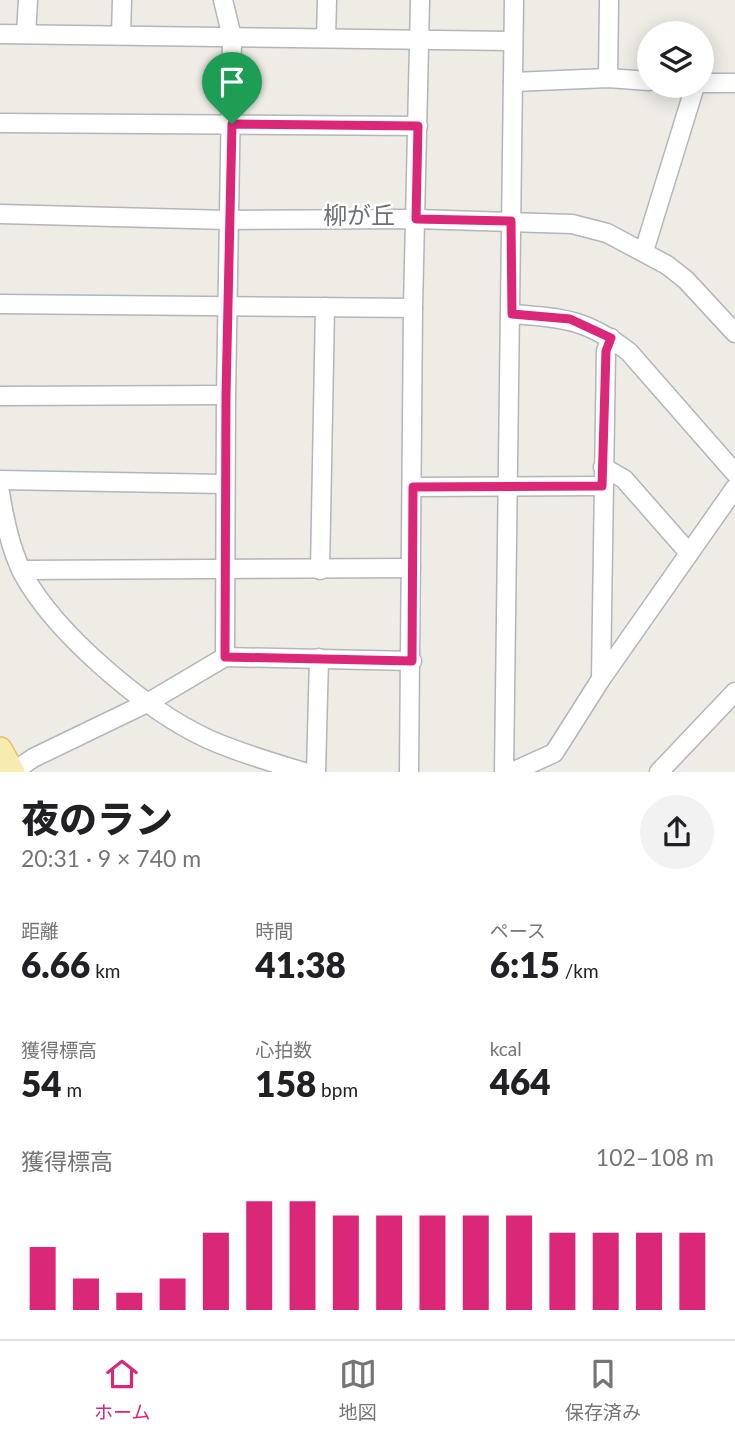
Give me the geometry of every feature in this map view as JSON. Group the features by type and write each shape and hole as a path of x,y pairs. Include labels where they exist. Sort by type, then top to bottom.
{"main road":[{"path":"0,750 13,772"}],"street":[{"path":"26,34 28,0"},
{"path":"121,35 122,0"},
{"path":"223,0 232,37 225,657"},
{"path":"326,38 327,0"},
{"path":"409,772 412,661 412,308 420,0"},
{"path":"504,772 514,0"},
{"path":"608,78 609,0"},
{"path":"0,34 512,41"},
{"path":"513,82 637,79"},
{"path":"714,83 735,83"},
{"path":"644,251 691,98"},
{"path":"0,123 418,126"},
{"path":"0,214 229,220 416,219 572,224 607,233 644,251 686,280 735,333"},
{"path":"0,304 412,308"},
{"path":"320,570 324,307"},
{"path":"512,314 570,319 611,338 629,352 735,473"},
{"path":"601,679 602,486 606,351 611,338"},
{"path":"0,396 226,395"},
{"path":"603,467 624,479 689,553"},
{"path":"0,480 225,484"},
{"path":"413,487 602,486"},
{"path":"512,772 554,752 601,679 735,488"},
{"path":"0,492 21,570 55,620 149,702 206,738 304,772"},
{"path":"21,570 411,568"},
{"path":"13,772 33,758 149,702 225,657 412,661"},
{"path":"316,772 319,658"},
{"path":"659,772 735,692"}],"district":[{"name":"柳が丘","path":"359,216"}],"route":[{"path":"232,124 418,126 416,219 511,221 512,314 570,319 593,327 611,338 606,351 602,486 413,487 412,661 225,657 226,395 232,124"}]}
